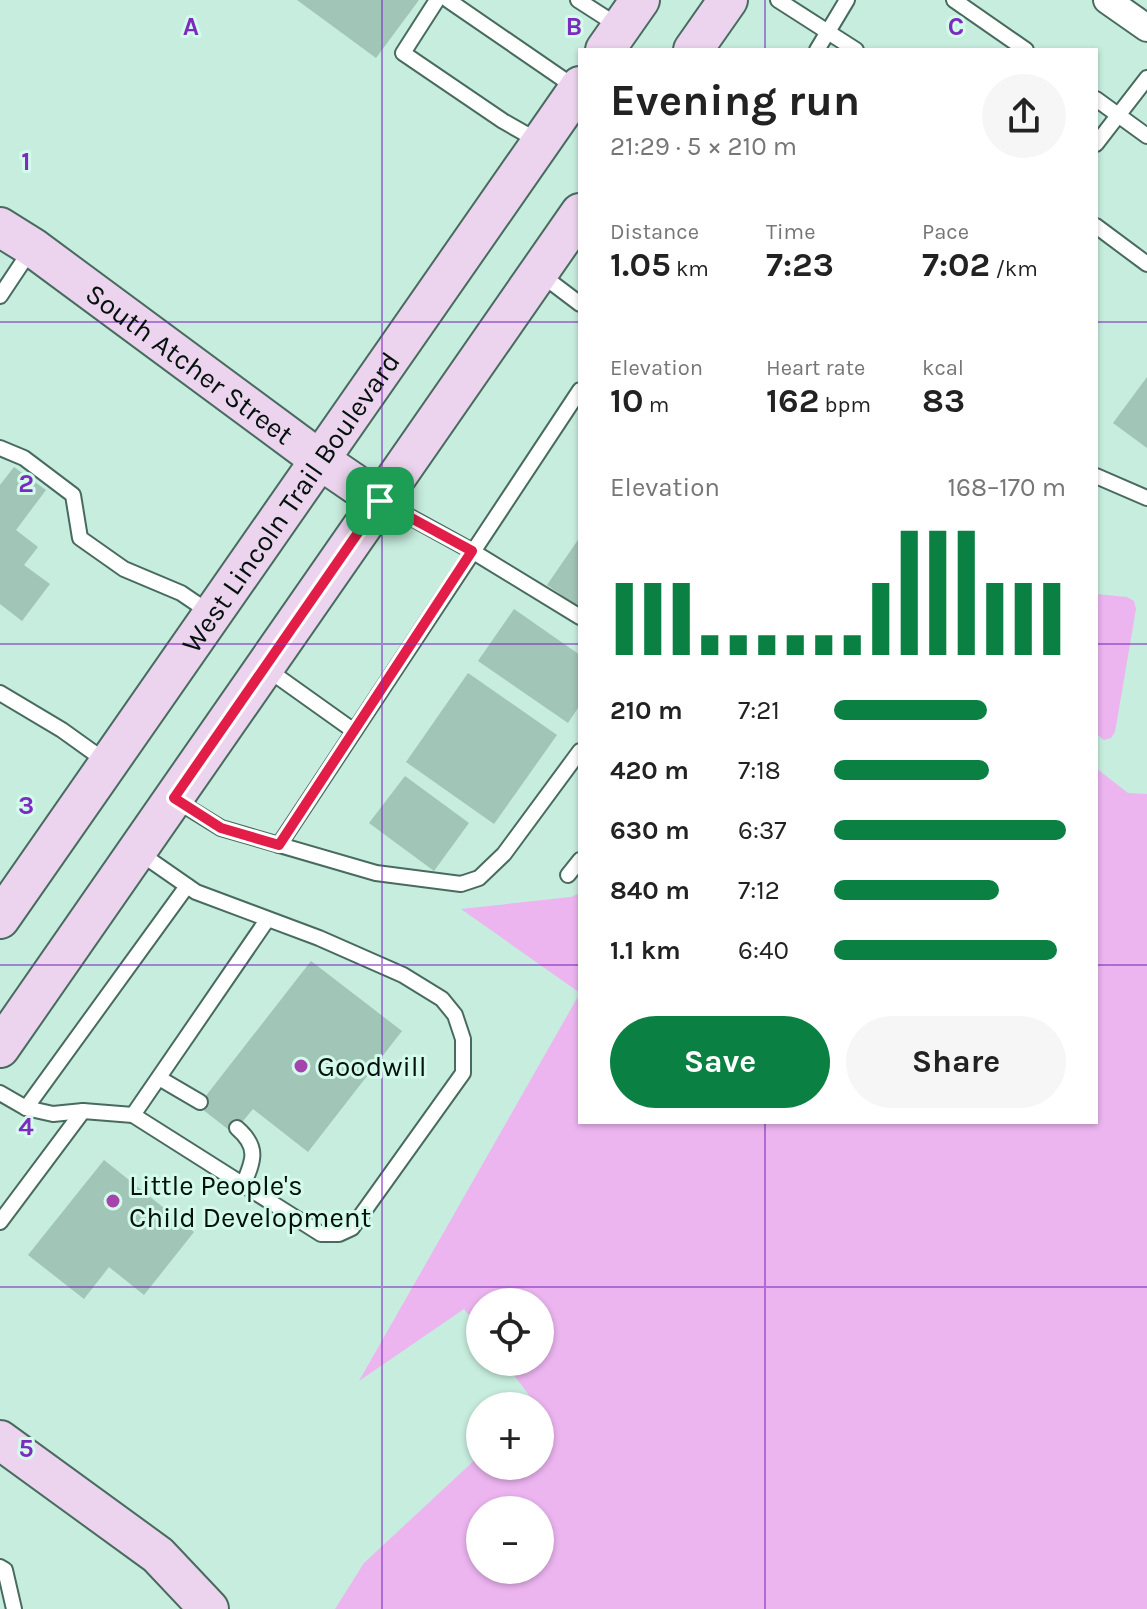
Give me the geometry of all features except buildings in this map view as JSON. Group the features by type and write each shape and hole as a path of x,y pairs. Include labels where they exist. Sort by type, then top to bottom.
{"main road":[{"path":"694,48 728,0"},
{"name":"West Lincoln Trail Boulevard","path":"0,919 578,89"},
{"path":"0,1048 578,216"},
{"name":"South Atcher Street","path":"0,227 32,247 380,501"},
{"path":"0,1440 158,1555 209,1609"}],"lane":[{"path":"437,0 403,53 540,143"},
{"path":"448,0 578,87"},
{"path":"578,0 622,26"},
{"path":"778,0 853,48"},
{"path":"818,48 847,0"},
{"path":"954,0 1023,48"},
{"path":"1098,141 1147,78"},
{"path":"1098,100 1147,136"},
{"path":"1098,227 1147,264"},
{"path":"0,296 32,247"},
{"path":"539,272 578,302"},
{"path":"279,845 578,393"},
{"path":"0,448 24,458 73,495 80,538 124,569 181,593 212,614"},
{"path":"1098,477 1147,498"},
{"path":"380,501 472,551 578,616"},
{"path":"265,668 354,731"},
{"path":"0,693 62,730 108,763"},
{"path":"174,798 221,828 376,873 461,884 479,878 504,854 578,754"},
{"path":"0,1093 26,1108 53,1114 83,1111 133,1115 321,1234 339,1234 352,1228 463,1073 463,1039 455,1015 442,999 403,975 319,938 196,892 137,851"},
{"path":"568,875 578,862"},
{"path":"26,1108 187,886"},
{"path":"133,1115 267,920"},
{"path":"159,1078 200,1102"},
{"path":"0,1222 83,1111"},
{"path":"237,1128 250,1140 253,1152 251,1167 243,1185"},
{"path":"0,1567 5,1570 14,1609"}],"shaded area":[{"path":"1098,594 1127,597 1134,601 1136,609 1115,732 1111,738 1104,740 1098,736"},
{"path":"1098,770 1128,793 1147,794 1147,1609 335,1609 364,1563 466,1468 466,1480 554,1480 554,1392 527,1392 515,1376 554,1376 554,1288 466,1288 466,1312 464,1309 359,1381 578,997 578,1124 1098,1124"},
{"path":"578,894 578,992 461,909"}],"place":[{"name":"Goodwill","path":"301,1066"},
{"name":"Little People's Child Development","path":"113,1201"}],"route":[{"path":"380,501 472,551 279,845 221,828 174,798 380,501"}]}
